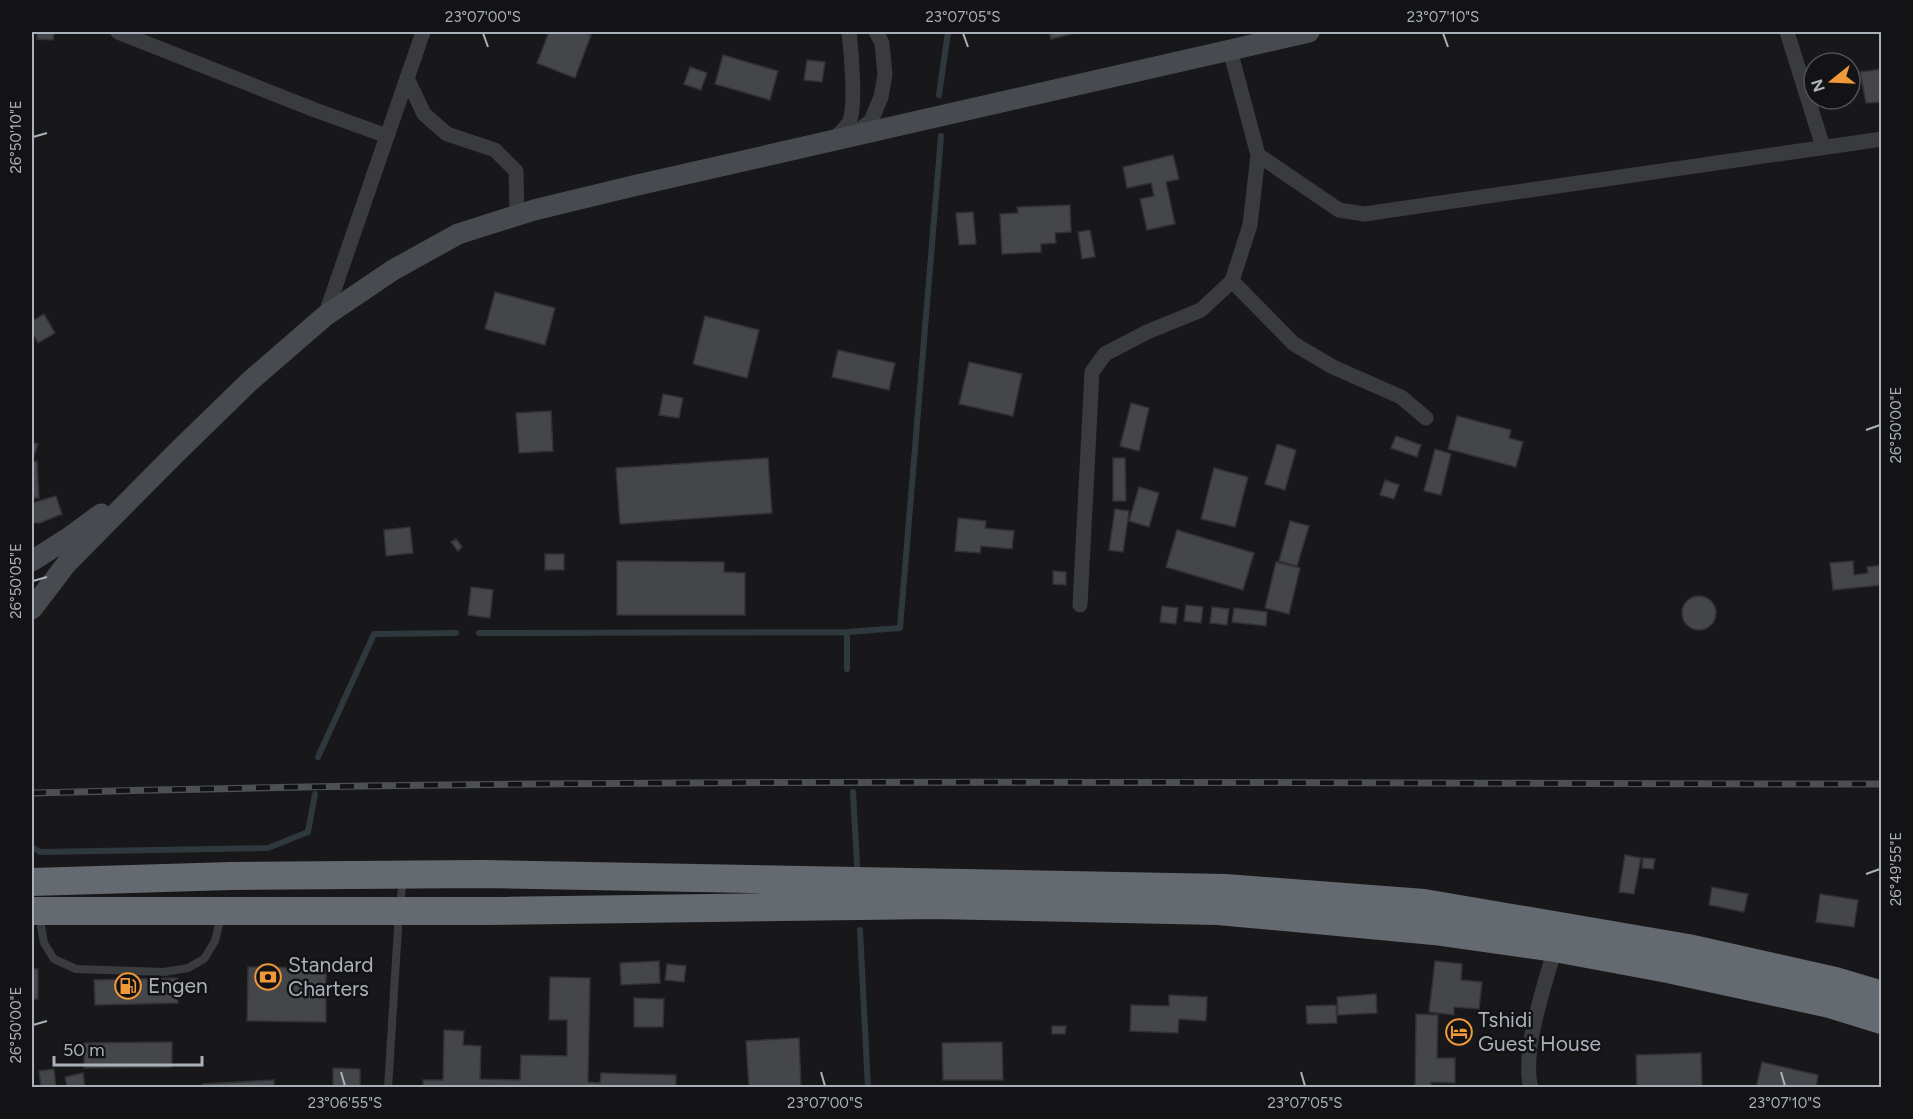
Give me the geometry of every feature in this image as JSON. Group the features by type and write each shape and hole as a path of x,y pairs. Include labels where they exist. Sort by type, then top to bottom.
{"highway":[{"path":"35,911 403,875 483,874 1225,888 1424,903 1688,948 1835,981 1881,995"},
{"path":"32,882 227,893 399,912 935,905 1218,911 1434,931 1555,948 1668,969 1830,1004 1881,1020"}],"street":[{"path":"118,32 387,136"},
{"path":"325,316 423,32"},
{"path":"841,139 850,123 852,89 849,32"},
{"path":"841,139 871,122 881,98 885,75 882,43 876,32"},
{"path":"32,609 67,563 250,381 325,316 393,270 459,234 517,216 633,186 1309,32"},
{"path":"1787,32 1823,147"},
{"path":"1080,605 1092,372 1104,354 1147,332 1201,310 1232,281 1250,225 1258,155 1230,50"},
{"path":"407,78 424,114 447,134 495,150 516,171 517,216"},
{"path":"1258,155 1339,210 1364,214 1881,139"},
{"path":"1232,281 1294,344 1333,368 1401,397 1426,418"},
{"path":"32,561 98,517 176,453"},
{"path":"1531,1088 1528,1079 1531,1035 1555,948"}],"lane":[{"path":"388,1088 403,875"},
{"path":"35,911 44,943 54,959 76,969 164,972 188,968 204,959 215,941 227,893"}],"building":[{"path":"37,32 54,32 53,40 37,39"},
{"path":"549,32 581,32 591,35 575,78 537,63"},
{"path":"1049,32 1079,32 1051,39"},
{"path":"723,55 778,71 770,100 715,84"},
{"path":"807,60 825,62 822,82 804,80"},
{"path":"690,67 707,73 701,90 684,84"},
{"path":"1882,69 1882,102 1866,103 1862,72"},
{"path":"1173,155 1179,179 1166,182 1175,224 1147,230 1140,199 1154,196 1151,183 1127,188 1123,167"},
{"path":"1070,205 1071,232 1055,233 1056,243 1041,244 1041,252 1002,254 1000,214 1018,213 1017,207"},
{"path":"973,212 976,244 959,245 956,213"},
{"path":"1090,230 1095,257 1082,259 1078,232"},
{"path":"495,292 555,308 545,345 485,329"},
{"path":"44,314 55,333 38,343 32,332 32,321"},
{"path":"705,316 759,330 747,378 693,364"},
{"path":"838,350 895,363 889,390 832,377"},
{"path":"969,362 1022,374 1013,416 959,404"},
{"path":"663,394 683,398 679,418 659,415"},
{"path":"1131,403 1149,408 1139,451 1120,446"},
{"path":"551,411 553,451 519,453 516,413"},
{"path":"1457,416 1511,430 1509,438 1523,442 1516,467 1448,449"},
{"path":"1396,436 1421,445 1417,457 1391,448"},
{"path":"32,442 38,444 32,461"},
{"path":"1277,444 1296,450 1285,490 1265,484"},
{"path":"1435,449 1451,454 1441,495 1424,491"},
{"path":"768,458 772,513 620,524 616,468"},
{"path":"1113,458 1125,458 1126,501 1113,501"},
{"path":"37,461 39,498 32,498 32,462"},
{"path":"1214,468 1248,477 1235,527 1201,519"},
{"path":"1385,480 1399,485 1394,499 1380,495"},
{"path":"1139,487 1159,493 1149,527 1129,521"},
{"path":"56,496 62,514 40,523 32,523 32,503"},
{"path":"1115,509 1129,511 1123,552 1109,550"},
{"path":"958,518 986,521 985,528 1014,531 1012,549 981,546 980,553 955,551"},
{"path":"1290,521 1309,526 1297,566 1279,561"},
{"path":"410,527 413,553 386,556 384,530"},
{"path":"1177,530 1254,553 1243,590 1166,567"},
{"path":"456,539 462,547 458,551 451,542"},
{"path":"545,554 564,554 564,570 545,570"},
{"path":"617,561 724,562 724,572 745,573 745,615 617,615"},
{"path":"1853,561 1854,575 1868,573 1867,567 1882,565 1882,585 1833,590 1830,563"},
{"path":"1276,562 1300,568 1289,614 1265,608"},
{"path":"1053,571 1066,572 1066,585 1053,584"},
{"path":"471,587 493,590 490,618 468,615"},
{"path":"1699,596 1711,601 1716,613 1711,625 1699,630 1687,625 1682,613 1687,601"},
{"path":"1186,605 1203,607 1201,623 1184,621"},
{"path":"1162,606 1178,608 1176,624 1160,622"},
{"path":"1212,607 1229,609 1227,625 1210,623"},
{"path":"1234,608 1267,612 1266,626 1232,622"},
{"path":"1625,855 1641,858 1634,894 1619,892"},
{"path":"1643,858 1655,859 1653,869 1642,868"},
{"path":"1712,887 1748,894 1744,912 1709,905"},
{"path":"1820,894 1858,900 1854,927 1816,922"},
{"path":"659,961 660,983 621,985 620,963"},
{"path":"1435,961 1462,964 1461,980 1482,982 1479,1009 1454,1007 1454,1015 1429,1012"},
{"path":"667,964 686,966 684,982 665,980"},
{"path":"248,967 326,968 326,1022 247,1021"},
{"path":"32,969 38,969 38,999 32,999"},
{"path":"550,977 590,978 588,1082 600,1083 601,1073 676,1075 676,1088 423,1088 423,1080 443,1080 444,1030 464,1031 463,1045 481,1046 480,1079 520,1080 521,1055 567,1056 567,1020 549,1020"},
{"path":"177,978 178,1003 95,1005 94,980"},
{"path":"1376,994 1377,1013 1338,1015 1337,997"},
{"path":"1169,995 1207,997 1206,1021 1179,1019 1178,1033 1130,1031 1131,1005 1169,1006"},
{"path":"634,998 664,999 663,1027 634,1027"},
{"path":"1336,1005 1337,1023 1307,1024 1306,1006"},
{"path":"1416,1014 1438,1015 1437,1058 1455,1058 1455,1083 1431,1082 1431,1088 1415,1088"},
{"path":"1052,1026 1066,1026 1065,1034 1052,1034"},
{"path":"799,1038 801,1086 749,1088 746,1041"},
{"path":"172,1042 172,1067 84,1068 84,1043"},
{"path":"1002,1042 1003,1080 943,1080 942,1043"},
{"path":"1701,1053 1702,1088 1637,1088 1636,1055"},
{"path":"1762,1062 1818,1075 1816,1088 1756,1088"},
{"path":"333,1068 360,1069 360,1088 333,1088"},
{"path":"54,1069 56,1088 41,1088 39,1071"},
{"path":"83,1073 85,1088 67,1088 65,1077"},
{"path":"274,1080 274,1088 202,1088 202,1084"}],"waterway":[{"path":"939,95 948,32"},
{"path":"479,633 847,632 900,628 941,136"},
{"path":"847,632 847,669"},
{"path":"318,757 374,634 456,633"},
{"path":"853,792 857,865"},
{"path":"32,847 40,852 268,848 308,832 315,794"},
{"path":"860,930 868,1088"}],"railway":[{"path":"32,793 494,784 1188,782 1882,784"}],"place":[{"name":"Standard Charters","path":"268,977"},
{"name":"Engen","path":"128,986"},
{"name":"Tshidi Guest House","path":"1459,1032"}]}
